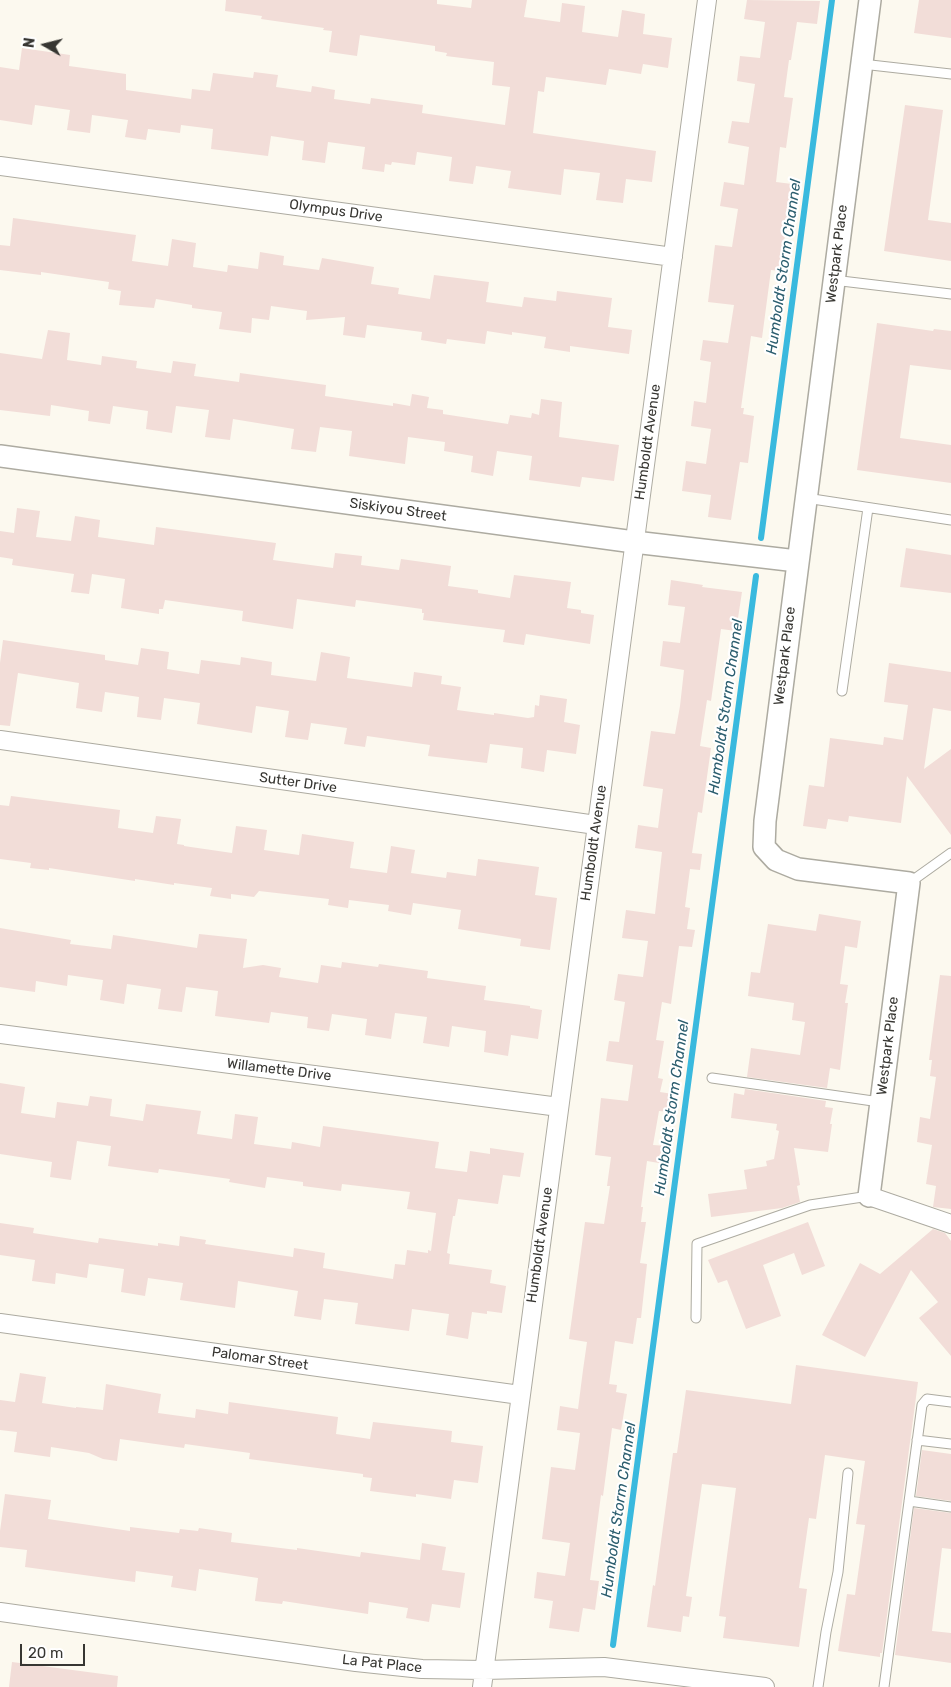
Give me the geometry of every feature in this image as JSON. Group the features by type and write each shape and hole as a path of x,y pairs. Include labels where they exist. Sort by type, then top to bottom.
{"street":[{"name":"Humboldt Avenue","path":"483,1679 707,0"},
{"name":"Westpark Place","path":"869,1196 909,883 798,869 776,860 764,848 765,821 797,561 870,0"},
{"name":"Olympus Drive","path":"0,166 673,256"},
{"name":"Siskiyou Street","path":"0,456 634,542 797,561"},
{"name":"Sutter Drive","path":"0,740 596,825"},
{"name":"Willamette Drive","path":"0,1034 559,1107"},
{"path":"869,1196 951,1224"},
{"name":"Palomar Street","path":"0,1324 520,1395"},
{"name":"La Pat Place","path":"0,1612 356,1662 422,1669 483,1679 611,1668 765,1687"}],"lane":[{"path":"862,64 951,74"},
{"path":"833,280 951,294"},
{"path":"806,498 951,520"},
{"path":"842,691 868,508"},
{"path":"909,883 951,854"},
{"path":"712,1078 881,1102"},
{"path":"696,1318 697,1244 810,1205 869,1196"},
{"path":"884,1687 917,1440 924,1401 927,1399 951,1402"},
{"path":"917,1440 951,1444"},
{"path":"818,1687 826,1632 838,1572 848,1473"},
{"path":"909,1501 951,1507"}],"building":[{"path":"226,0 437,0 437,4 471,8 472,0 527,0 524,17 560,22 562,3 585,6 582,32 618,37 622,10 645,14 643,34 672,38 668,68 643,64 641,74 609,69 606,85 546,77 544,92 538,91 533,133 656,151 652,182 626,179 623,203 596,200 600,173 564,169 561,195 508,188 511,171 476,166 473,184 449,181 452,157 417,152 415,165 392,162 391,165 385,164 384,172 362,169 365,147 328,142 325,163 302,160 304,141 271,136 268,156 211,149 213,129 181,125 180,133 148,129 146,140 125,137 128,120 92,115 90,133 67,130 70,110 35,105 32,125 0,120 0,67 19,70 22,48 70,55 69,66 126,74 126,90 191,99 192,89 210,91 213,73 253,78 254,72 278,75 276,87 311,92 312,86 335,90 334,99 370,104 371,98 423,105 422,113 505,125 510,87 492,85 494,62 446,56 447,53 435,51 435,46 360,35 357,56 329,52 332,31 323,30 324,28 261,19 262,16 225,11"},
{"path":"747,0 820,1 817,24 797,22 791,60 789,60 784,97 793,98 786,148 780,147 776,182 792,184 780,271 771,270 762,338 751,336 741,408 744,408 743,414 754,416 748,463 740,462 731,520 708,517 711,495 682,491 686,461 706,464 711,429 691,426 694,401 706,403 711,362 700,360 703,340 728,343 734,305 708,302 715,245 732,247 738,209 720,206 724,182 744,185 749,147 728,143 732,121 749,123 755,84 737,81 740,56 760,58 765,22 744,19"},
{"path":"919,0 951,0 951,38 914,33"},
{"path":"905,105 943,110 928,220 951,223 951,261 884,251"},
{"path":"13,218 136,235 132,261 168,266 172,239 196,243 193,267 227,272 228,265 258,269 260,252 284,256 283,265 319,270 322,258 374,267 371,284 399,288 398,294 430,299 434,275 489,282 486,302 522,307 524,297 556,301 557,291 612,298 608,327 632,330 629,354 570,346 570,352 544,348 546,337 512,332 512,335 487,331 485,344 447,339 446,344 421,340 422,332 367,325 365,338 343,335 345,317 306,320 307,311 271,306 269,320 252,318 251,333 219,329 222,312 192,308 192,305 156,299 154,308 119,305 121,291 108,289 109,282 41,272 41,275 0,270 0,245 10,246"},
{"path":"877,323 933,331 934,329 951,331 951,370 910,365 900,438 951,445 951,483 857,470"},
{"path":"48,330 70,333 67,360 101,365 102,356 137,361 136,368 171,373 173,361 196,364 194,376 239,382 240,373 326,385 325,396 393,406 393,403 410,406 412,394 429,397 427,408 443,410 443,414 508,424 510,415 531,418 532,413 539,415 541,399 562,402 559,437 619,445 614,481 582,477 580,487 529,480 532,456 497,451 493,476 471,472 473,456 444,451 445,442 408,437 405,464 349,456 352,431 320,427 316,452 291,449 294,429 233,419 230,440 205,437 209,410 176,406 172,433 146,429 148,411 113,406 110,424 88,421 89,411 51,405 50,416 0,410 0,353 42,359"},
{"path":"17,508 40,511 36,537 71,541 75,516 100,520 98,537 154,545 156,527 276,543 273,560 333,568 335,553 362,556 361,565 399,570 401,559 451,566 448,586 478,590 478,593 510,598 514,575 571,582 567,608 581,610 581,613 594,615 590,644 526,634 524,645 503,642 505,630 423,620 424,613 422,613 422,609 356,600 355,607 297,599 293,629 242,621 243,611 165,600 163,609 159,609 159,614 121,608 125,579 92,574 89,594 71,592 74,574 12,565 13,559 0,557 0,531 14,533"},
{"path":"906,548 951,555 951,593 900,587"},
{"path":"671,580 703,585 702,587 742,592 736,631 721,629 711,701 707,700 700,746 711,748 702,813 698,812 692,853 702,854 700,870 690,869 685,907 690,908 687,929 695,930 692,947 679,946 671,1004 662,1002 656,1040 664,1041 658,1078 663,1079 660,1092 673,1094 670,1112 659,1111 653,1145 667,1146 665,1164 647,1161 641,1207 643,1207 641,1222 646,1222 640,1263 647,1264 641,1318 637,1318 633,1344 615,1341 609,1384 617,1385 616,1392 627,1394 621,1430 612,1428 603,1496 601,1495 590,1580 599,1581 595,1610 583,1608 579,1632 549,1628 553,1601 534,1598 537,1572 565,1576 570,1543 542,1539 551,1467 575,1470 580,1433 557,1430 560,1406 578,1409 587,1342 569,1339 585,1222 604,1224 610,1186 607,1186 611,1157 595,1155 601,1098 628,1101 633,1065 606,1061 609,1041 619,1042 625,1002 614,1000 618,974 643,977 648,941 622,938 626,910 655,914 662,852 635,848 638,825 658,828 663,789 643,786 651,731 675,734 680,706 684,670 660,666 663,641 680,643 685,607 668,605"},
{"path":"3,640 105,655 105,660 138,665 141,648 169,652 167,669 199,674 201,660 240,665 241,657 272,662 271,675 316,681 321,652 350,657 347,678 412,687 414,672 442,676 441,684 461,687 457,710 494,715 494,713 528,718 534,717 535,705 539,706 540,695 567,699 564,722 580,725 576,754 547,750 544,772 521,768 523,748 490,744 487,763 428,756 430,745 367,736 365,747 344,744 347,728 311,723 308,740 285,737 289,711 256,706 252,733 197,724 200,703 164,698 161,720 137,717 139,697 105,692 102,712 76,708 79,683 18,673 10,726 0,725 0,663"},
{"path":"889,663 951,672 951,711 933,708 924,769 951,749 951,835 907,776 901,823 849,816 848,822 828,819 826,829 803,826 809,785 824,787 830,738 883,745 884,737 903,740 908,705 884,702"},
{"path":"11,796 120,810 118,828 153,833 156,816 181,819 177,844 232,853 236,826 267,830 264,850 299,855 302,834 354,842 350,868 387,873 391,846 415,850 411,873 446,878 447,872 476,876 478,859 539,867 535,895 557,898 550,950 520,946 521,939 458,929 461,910 413,903 411,915 388,911 389,905 349,900 348,908 328,905 329,899 259,891 254,897 231,894 231,899 210,896 212,888 135,879 135,881 49,868 49,870 30,868 31,863 0,859 0,805 9,806"},
{"path":"819,914 861,921 857,948 845,946 840,984 848,985 845,1003 848,1003 840,1070 830,1068 827,1088 747,1077 751,1048 800,1055 805,1022 792,1020 794,1003 748,996 751,972 760,973 768,924 816,931"},
{"path":"0,928 71,940 70,944 111,949 113,935 197,948 199,934 247,939 243,968 263,965 281,968 279,977 318,983 321,965 341,968 342,962 378,967 379,964 428,971 427,978 486,986 484,1000 530,1006 530,1008 542,1010 538,1039 511,1035 508,1056 484,1052 486,1031 452,1026 449,1047 423,1043 427,1017 395,1013 391,1039 365,1035 367,1019 332,1014 329,1031 307,1028 308,1017 271,1012 269,1023 215,1016 218,991 186,987 182,1012 158,1009 161,989 127,984 124,1004 100,1000 103,980 68,975 67,986 36,981 35,992 0,987"},
{"path":"940,975 951,976 951,1209 933,1207 936,1186 926,1184 932,1145 917,1142 920,1117 930,1119 936,1077 930,1076 932,1060 929,1060"},
{"path":"0,1083 25,1087 21,1113 55,1118 57,1102 88,1106 90,1096 112,1099 110,1116 143,1121 146,1104 201,1111 197,1134 232,1139 235,1114 258,1117 254,1144 291,1149 292,1142 320,1147 323,1126 439,1142 435,1168 467,1172 470,1151 490,1154 490,1148 524,1153 520,1177 503,1175 498,1204 458,1199 455,1216 453,1216 447,1253 450,1254 449,1264 492,1270 490,1283 506,1286 502,1313 472,1312 468,1339 446,1335 449,1314 412,1309 409,1331 355,1324 358,1303 324,1299 321,1320 294,1316 298,1291 238,1281 235,1308 180,1300 183,1283 148,1278 145,1296 121,1292 124,1269 89,1264 87,1278 56,1273 55,1284 32,1281 35,1260 0,1255 0,1223 34,1228 33,1233 98,1243 99,1238 158,1246 158,1243 179,1246 180,1236 206,1240 205,1244 293,1257 294,1248 325,1253 323,1268 393,1279 395,1264 405,1265 407,1250 428,1253 428,1250 431,1251 436,1213 407,1209 410,1192 342,1184 341,1191 303,1186 303,1182 267,1177 265,1188 229,1182 230,1179 159,1169 158,1173 108,1166 111,1146 77,1141 71,1180 50,1177 52,1162 0,1154"},
{"path":"745,1089 826,1101 825,1107 833,1108 828,1152 794,1148 800,1185 797,1186 800,1202 782,1208 711,1217 708,1194 747,1189 744,1170 767,1166 766,1161 774,1159 779,1131 776,1130 777,1124 731,1118 734,1093 744,1095"},
{"path":"808,1222 825,1266 802,1275 794,1253 763,1265 781,1316 746,1329 727,1280 718,1283 708,1260"},
{"path":"933,1229 945,1233 951,1241 951,1356 919,1318 938,1302 911,1270 865,1357 822,1335 860,1263 880,1274"},
{"path":"796,1365 918,1382 880,1657 838,1651 847,1594 855,1595 865,1525 856,1524 865,1461 825,1455 816,1519 809,1518 799,1588 807,1589 799,1647 723,1638 726,1617 719,1616 736,1488 702,1484 686,1596 692,1597 689,1617 683,1616 681,1632 647,1627 653,1585 655,1586 673,1453 677,1453 686,1390 791,1404"},
{"path":"20,1373 46,1377 42,1403 76,1408 103,1410 106,1384 161,1394 158,1413 195,1418 196,1409 228,1414 229,1402 338,1417 336,1434 370,1439 373,1422 452,1431 451,1442 483,1446 478,1483 454,1480 451,1499 416,1494 416,1497 370,1491 372,1478 363,1477 363,1474 249,1459 250,1453 185,1444 184,1448 120,1439 117,1461 103,1459 89,1453 51,1447 50,1457 14,1452 17,1432 0,1430 0,1400 15,1402"},
{"path":"922,1450 951,1454 951,1501 916,1496"},
{"path":"5,1494 51,1500 48,1519 130,1531 130,1527 179,1533 180,1529 198,1531 199,1528 232,1533 231,1542 297,1550 297,1548 360,1557 361,1552 420,1560 422,1543 446,1547 442,1570 465,1573 460,1608 432,1604 429,1622 406,1618 408,1608 369,1602 368,1614 283,1601 282,1604 255,1601 258,1578 199,1569 196,1591 171,1587 173,1576 136,1571 135,1582 25,1567 27,1550 0,1547 0,1531"},
{"path":"914,1508 951,1513 951,1549 942,1548 932,1631 951,1633 951,1663 895,1655"},
{"path":"12,1662 118,1676 117,1687 9,1687"}],"waterway":[{"name":"Humboldt Storm Channel","path":"761,538 832,0"},
{"name":"Humboldt Storm Channel","path":"613,1645 756,576"}]}
